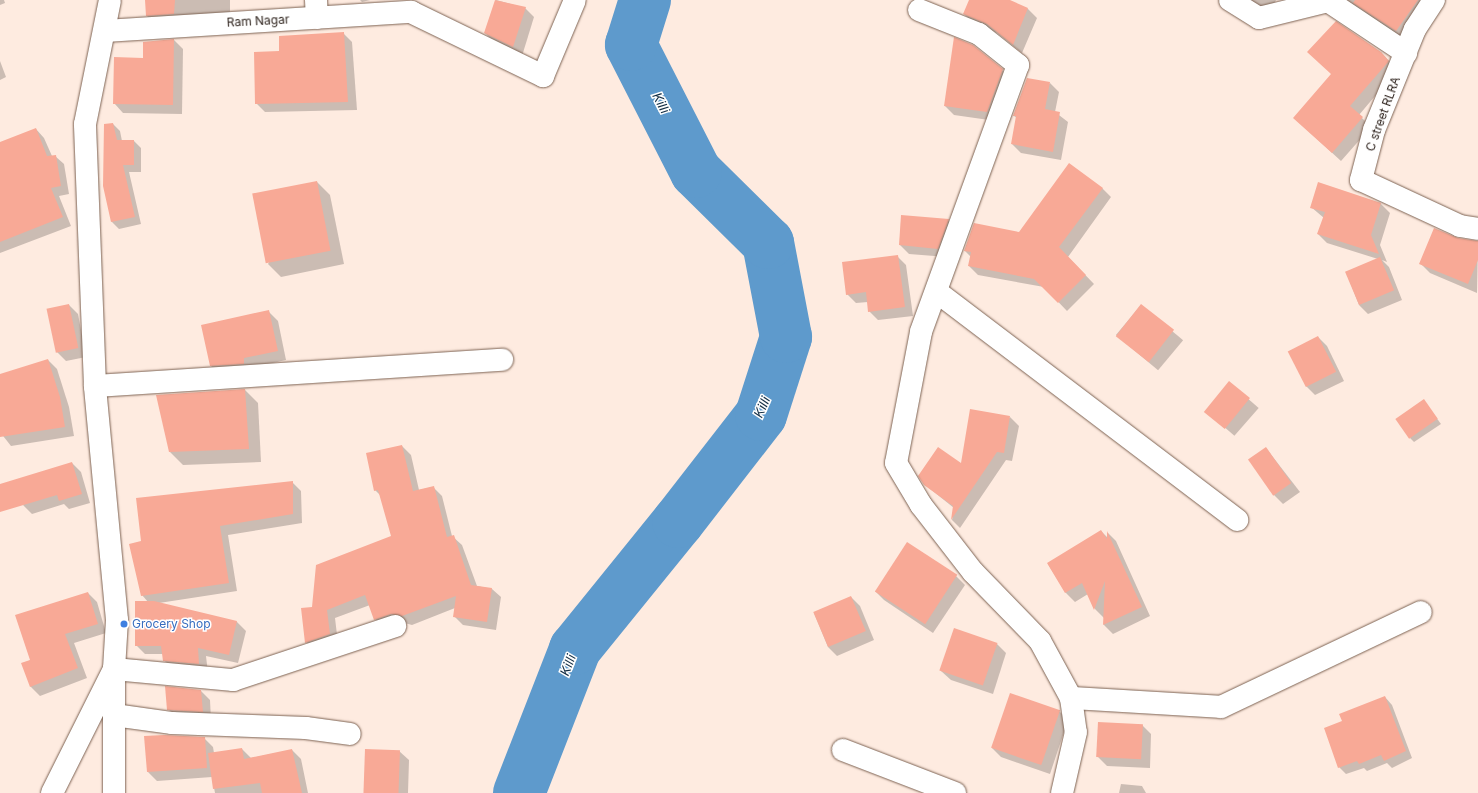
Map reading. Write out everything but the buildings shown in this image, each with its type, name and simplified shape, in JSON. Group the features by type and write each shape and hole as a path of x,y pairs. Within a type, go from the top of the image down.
{"street":[{"path":"110,0 85,124 95,386 117,620 114,669 114,793"},
{"name":"Ram Nagar","path":"105,30 316,9 411,12 543,76 575,0"},
{"path":"1230,0 1259,18 1328,1 1406,53"},
{"name":"C street RLRA","path":"1434,0 1415,29 1374,130 1361,180 1460,226 1478,229"},
{"path":"918,10 979,34 1018,65 937,292 921,332 896,463 921,506 973,572 1040,641 1071,698 1076,732 1062,793"},
{"path":"937,292 1237,520"},
{"path":"95,386 502,360"},
{"path":"1071,698 1221,708 1421,612"},
{"path":"114,669 233,680 395,626"},
{"path":"52,793 114,669"},
{"path":"114,715 172,723 306,728 350,734"},
{"path":"843,750 955,793"}],"waterway":[{"name":"Killi","path":"519,793 575,649 678,522 761,415 786,337 768,243 696,172 631,45 645,0"}],"place":[{"name":"Grocery Shop","path":"124,624"}]}
